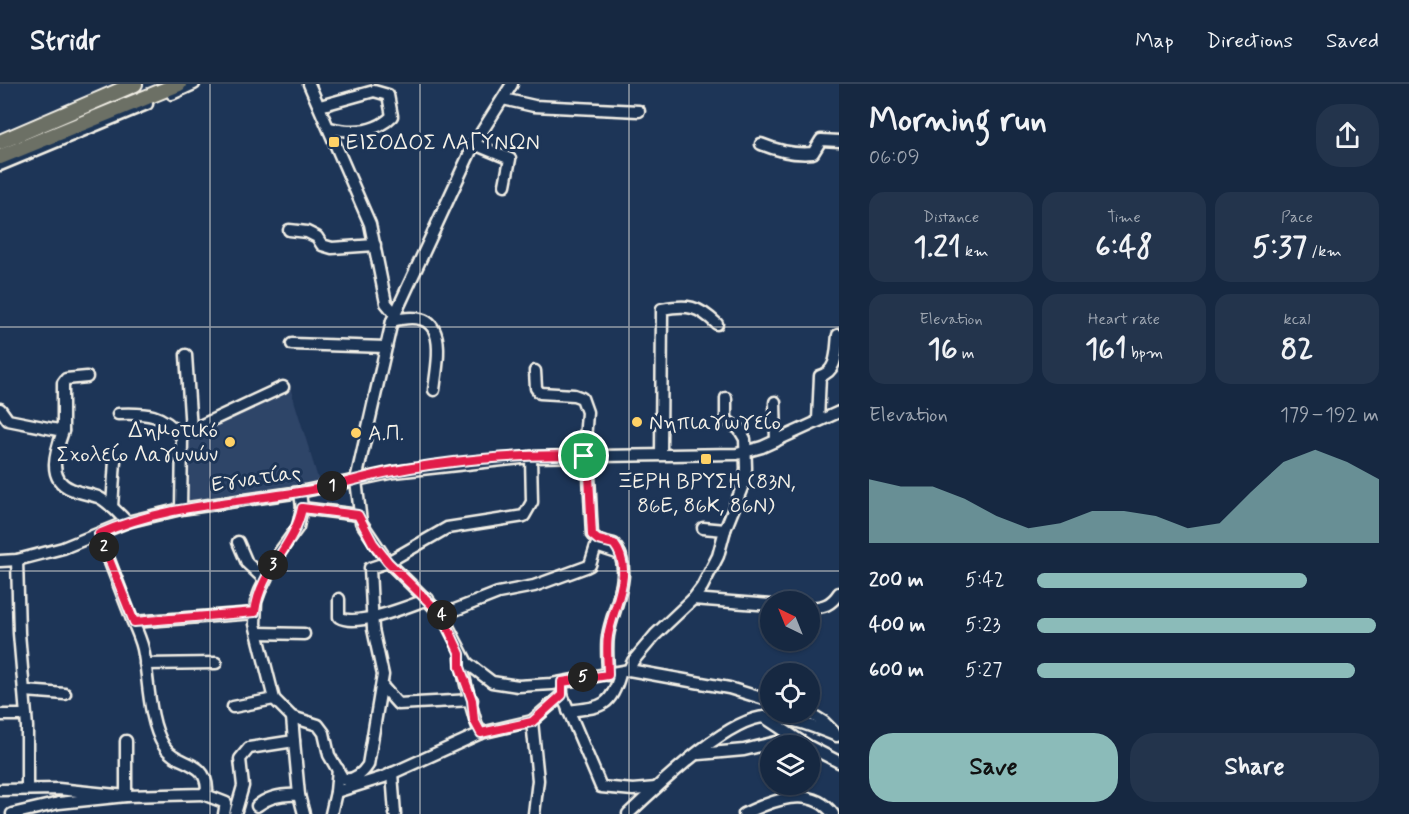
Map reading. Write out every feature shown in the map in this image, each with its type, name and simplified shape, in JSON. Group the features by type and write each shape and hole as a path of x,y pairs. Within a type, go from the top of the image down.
{"main road":[{"path":"0,142 135,84"},
{"path":"0,157 179,84"}],"street":[{"path":"0,165 194,84"},
{"path":"309,84 366,214 375,245 386,303 393,317"},
{"path":"512,84 474,144 393,317 356,480 358,515 373,543 388,562 442,615 460,654 474,671 492,682 518,686 624,672 729,688 760,697"},
{"path":"320,106 374,91 388,95 392,116 378,126 369,130 342,131 330,128"},
{"path":"503,99 534,106 639,111"},
{"path":"761,144 778,151 804,154 813,153 821,140 839,141"},
{"path":"474,144 510,159 505,185"},
{"path":"289,230 307,232 316,237 322,245 332,248 375,245"},
{"path":"661,454 662,309 689,305 706,314 717,324"},
{"path":"393,317 410,316 427,321 435,330 439,343 434,390"},
{"path":"818,420 820,376 829,374 833,368 838,335"},
{"path":"292,344 386,347"},
{"path":"181,509 186,434 186,355"},
{"path":"442,615 498,593 534,586 590,565 597,543 590,529 586,456 587,412 582,399 574,395 540,393 536,388 535,370"},
{"path":"87,377 66,379 63,383 63,431 55,463 55,474 68,489 99,498 127,522"},
{"path":"186,434 283,387"},
{"path":"568,711 600,707 608,701 624,672 655,635 693,599 713,567 724,530 745,480 745,439 739,429 726,420 726,398"},
{"path":"775,402 776,441"},
{"path":"0,409 8,420 63,431"},
{"name":"Εγνατίας","path":"0,561 17,560 63,548 127,522 181,509 300,492 403,470 531,457 744,453 839,412"},
{"path":"118,414 156,416 186,434"},
{"path":"369,782 368,765 382,686 373,617 370,568 388,562 447,528 524,516 532,502 531,457"},
{"path":"112,507 115,460"},
{"path":"300,492 302,508 298,527 279,553 265,580 255,612 274,699 292,717 318,725 324,733 329,755 343,779 348,780 363,772 368,765"},
{"path":"302,508 358,515"},
{"path":"703,528 724,530"},
{"path":"99,534 143,647 160,737 172,755 198,766 207,782 207,789 203,794"},
{"path":"238,542 247,563 265,580"},
{"path":"597,543 614,544 620,554 622,594 607,640 608,675"},
{"path":"17,560 19,633 25,691 27,784"},
{"path":"820,607 834,602 839,593"},
{"path":"339,599 337,613 343,620 373,617 428,599"},
{"path":"693,599 760,603"},
{"path":"134,622 255,612"},
{"path":"258,633 304,634"},
{"path":"460,654 460,667 472,700 474,720 481,733"},
{"path":"145,664 216,663"},
{"path":"562,682 562,695 568,711 602,787 633,790 657,788"},
{"path":"382,686 398,704 472,700"},
{"path":"25,691 65,694"},
{"path":"336,792 392,773 481,733 532,722 562,695"},
{"path":"233,707 274,699"},
{"path":"0,715 26,716"},
{"path":"292,717 299,795 304,814"},
{"path":"628,814 657,788 741,722 760,718"},
{"path":"820,720 838,736"},
{"path":"532,722 538,780 534,814"},
{"path":"772,723 789,735"},
{"path":"797,723 813,726 838,736"},
{"path":"126,741 126,796"},
{"path":"235,814 243,786 240,759 249,748 294,741"},
{"path":"699,754 744,750 760,746"},
{"path":"820,752 839,762"},
{"path":"331,814 338,768"},
{"path":"392,773 395,814"},
{"path":"0,783 27,784 41,789"},
{"path":"0,790 41,789 126,796"},
{"path":"12,814 59,803 126,796 203,794 225,809 226,796 238,798"},
{"path":"257,806 265,799 286,794 299,795"},
{"path":"744,814 774,801 792,797 818,801 833,814"}],"shaded area":[{"path":"290,387 320,485 189,505 184,438"}],"place":[{"name":"ΕΙΣΟΔΟΣ ΛΑΓΥΝΩΝ","path":"334,142"},
{"name":"Νηπιαγωγείο","path":"637,422"},
{"name":"Α.Π.","path":"356,433"},
{"name":"Δημοτικό Σχολείο Λαγυνών","path":"230,442"},
{"name":"ΞΕΡΗ ΒΡΥΣΗ (83Ν, 86Ε, 86Κ, 86Ν)","path":"706,459"}],"route":[{"path":"584,456 588,456 588,508 592,535 598,540 614,544 618,549 621,565 622,594 609,627 607,640 608,675 562,682 562,695 532,722 481,733 474,720 472,700 460,667 460,654 442,615 404,575 388,562 373,543 358,515 302,508 298,527 279,553 267,576 256,602 255,612 187,619 134,622 99,534 127,522 181,509 300,492 394,472 481,460 584,456"}]}
